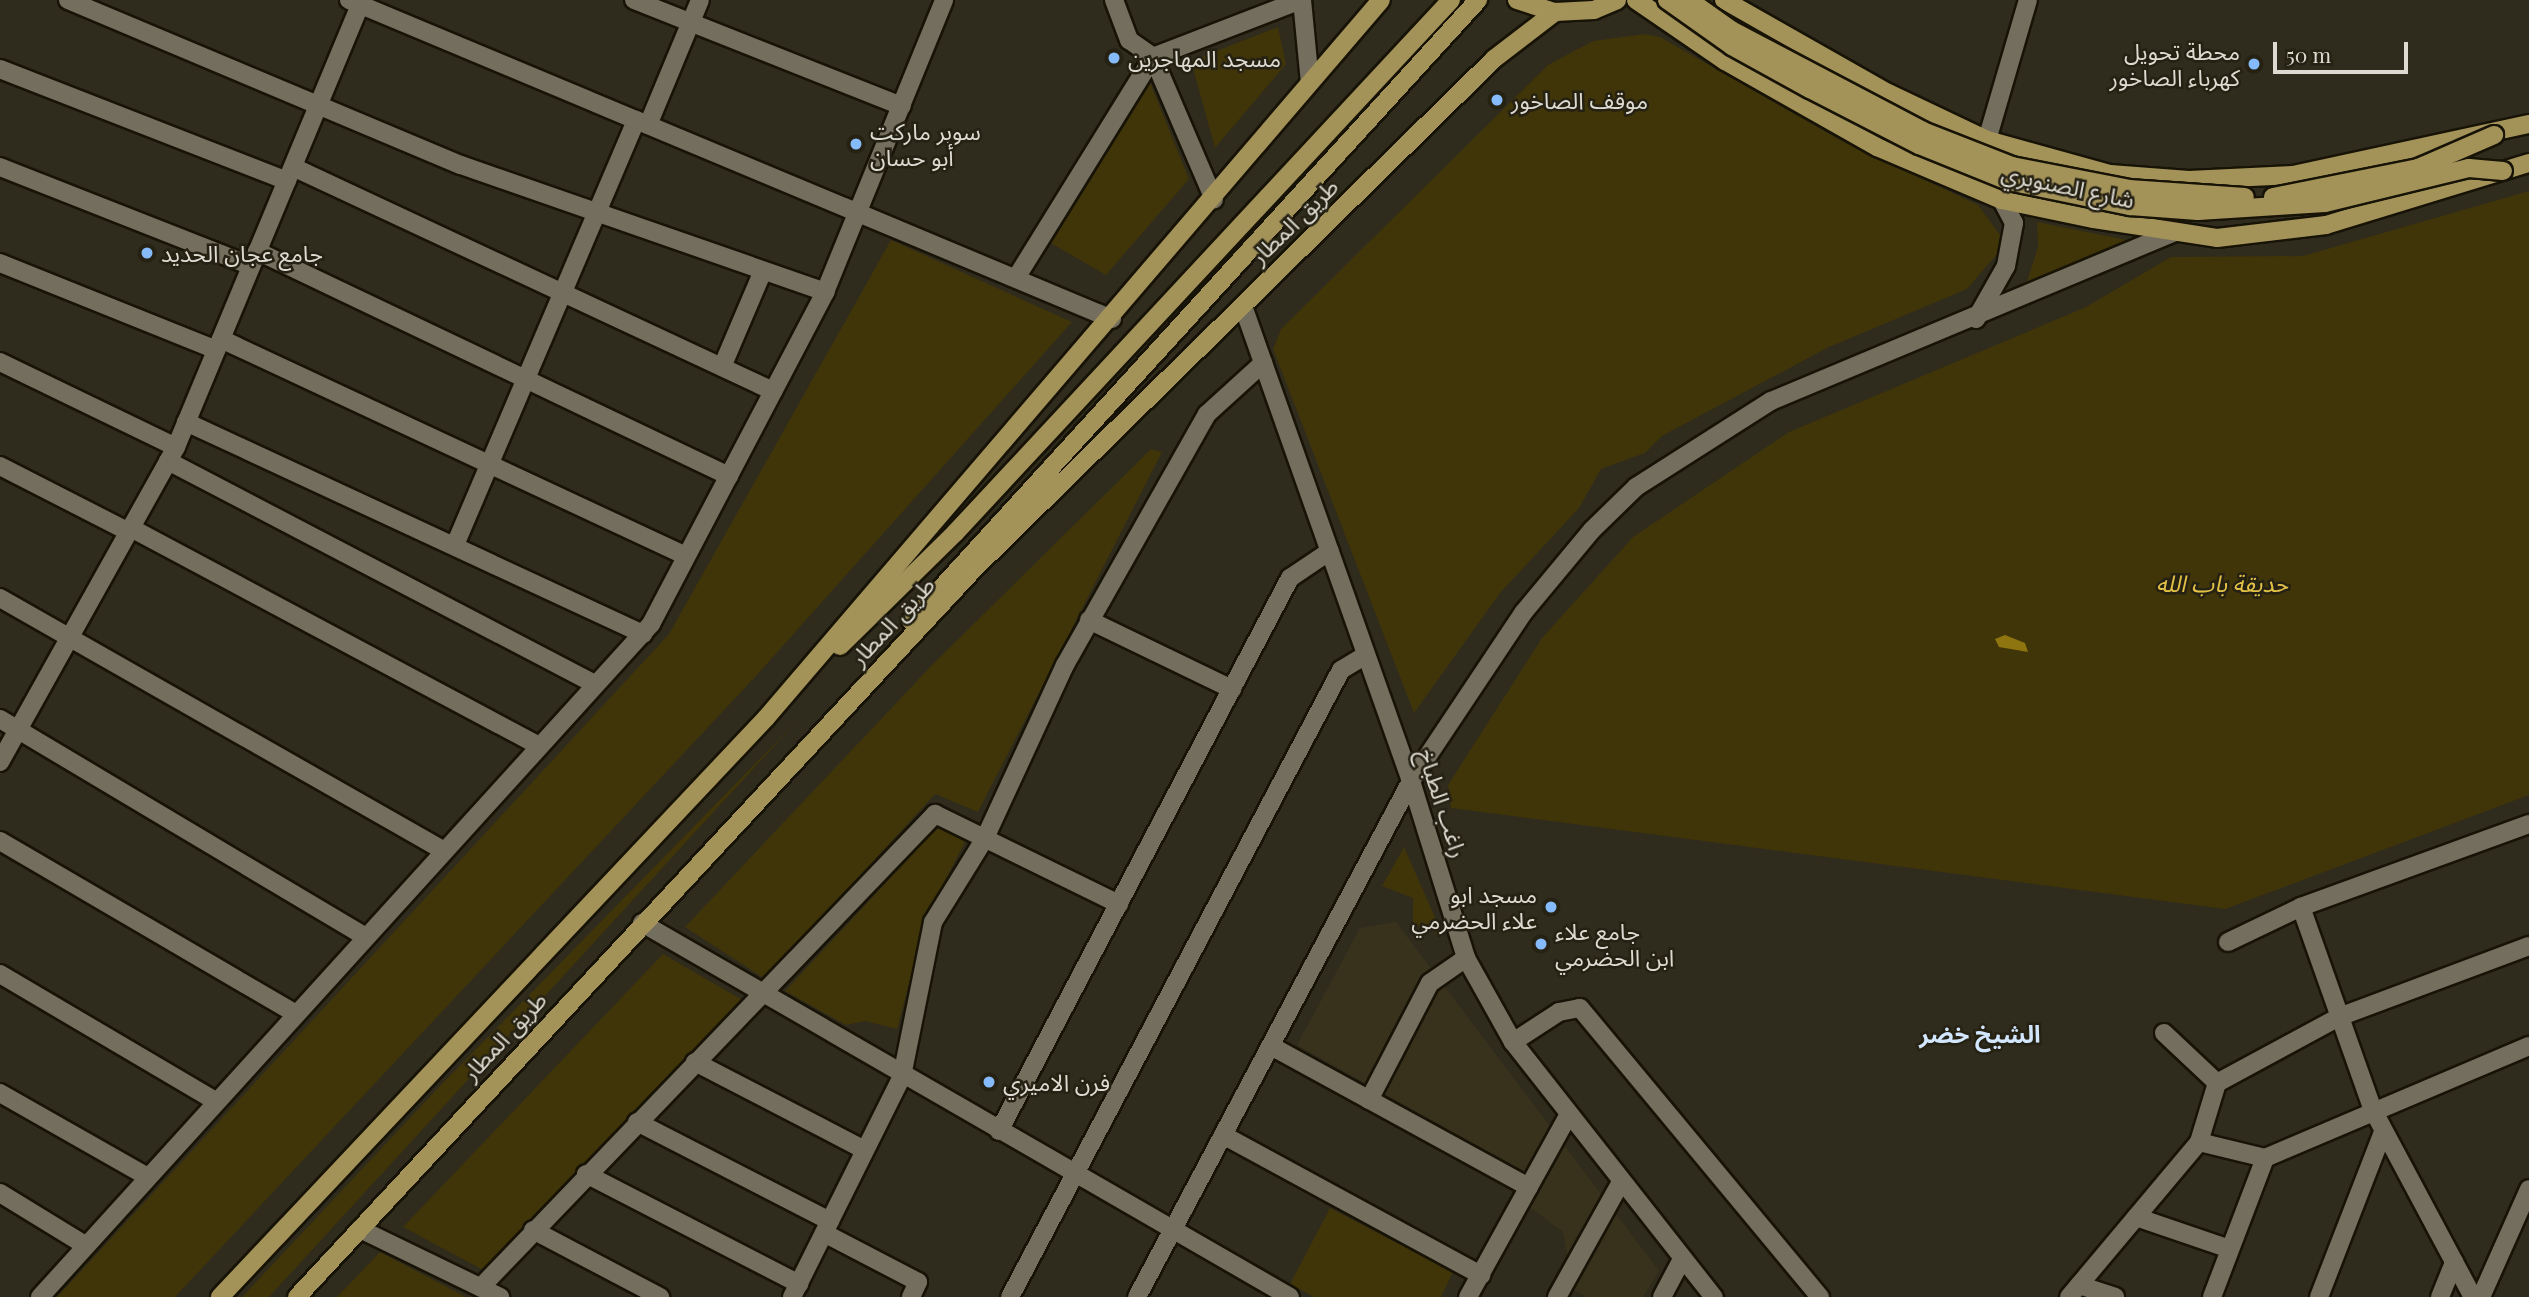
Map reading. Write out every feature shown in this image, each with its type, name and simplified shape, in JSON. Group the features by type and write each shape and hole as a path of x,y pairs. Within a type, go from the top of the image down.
{"main road":[{"name":"طريق المطار","path":"220,1297 766,718 1112,319 1381,0"},
{"path":"766,718 955,533 1451,0"},
{"path":"799,756 961,560 1478,0"},
{"path":"1517,0 1555,12 1594,9 1617,0"},
{"name":"شارع الصنوبري","path":"1636,0 1725,61 1877,147 2002,200 2175,232 2217,238 2326,225 2529,163"},
{"path":"1667,0 1732,46 1919,145 2008,181 2130,206 2198,211 2325,203 2469,168 2503,171"},
{"path":"1689,0 1731,30 1923,131 2012,166 2129,189 2273,197 2418,168 2494,135"},
{"name":"شارع الصنوبري","path":"1724,0 1987,139 2109,174 2189,180 2293,175 2494,135 2529,124"},
{"name":"طريق المطار","path":"297,1297 975,568 1494,59 1555,12"},
{"path":"1725,61 1752,17"}],"street":[{"path":"68,0 318,105 598,213 825,292"},
{"path":"634,0 902,106"},
{"path":"455,545 529,380 598,213 700,0"},
{"path":"40,1297 362,935 643,634 825,292 944,0"},
{"path":"1114,0 1129,40 1153,57 1214,199"},
{"path":"1016,278 1153,57 1301,0 1310,83"},
{"path":"1987,139 2028,0"},
{"path":"0,762 172,454 290,174 357,2 1112,319"},
{"path":"0,69 290,174 774,391"},
{"path":"0,167 254,259 529,380 729,476"},
{"path":"1976,319 2006,266 2014,223 2002,200"},
{"path":"1137,1297 1411,781 1523,613 1636,488 1771,401 1976,319 2175,232"},
{"path":"0,263 218,344 490,464 686,556"},
{"path":"722,367 763,271"},
{"name":"راغب الطباخ","path":"1243,306 1411,781 1466,958 1513,1042 1714,1297"},
{"path":"0,362 595,684"},
{"path":"586,1174 795,1291 902,1076 933,922 985,838 1089,620 1207,414 1263,363"},
{"path":"186,422 643,634"},
{"path":"0,466 130,530 538,745"},
{"path":"999,1131 1290,578 1330,551"},
{"path":"0,598 441,849"},
{"path":"1089,620 1232,689"},
{"path":"1010,1297 1341,670 1366,655"},
{"path":"0,719 362,935"},
{"path":"481,1287 586,1174 935,814 1119,904"},
{"path":"2228,942 2301,907 2529,824"},
{"path":"0,841 294,1013"},
{"path":"2301,907 2373,1110 2473,1297"},
{"path":"642,923 760,995 1290,1297"},
{"path":"2074,1291 2199,1142 2217,1083 2339,1017 2529,946"},
{"path":"1369,1100 1430,983 1466,958"},
{"path":"0,974 216,1101"},
{"path":"1513,1042 1559,1012 1580,1008 1820,1297"},
{"path":"2164,1033 2217,1083"},
{"path":"1271,1046 1529,1187"},
{"path":"2199,1142 2265,1158 2529,1046"},
{"path":"695,1062 865,1150"},
{"path":"0,1093 148,1177"},
{"path":"1468,1297 1569,1114"},
{"path":"636,1122 827,1227 918,1282 911,1297"},
{"path":"2319,1297 2383,1132"},
{"path":"1223,1135 1481,1275"},
{"path":"2212,1297 2265,1158"},
{"path":"1557,1297 1621,1182"},
{"path":"2481,1297 2529,1189"},
{"path":"1,1195 85,1245"},
{"path":"2136,1217 2230,1249"},
{"path":"360,1229 500,1297"},
{"path":"533,1230 660,1297"},
{"path":"1661,1297 1682,1259"},
{"path":"2440,1297 2454,1262"},
{"path":"2074,1291 2115,1297"}],"shaded area":[{"path":"2005,635 2025,643 2028,652 1999,647 1995,639"},
{"path":"1396,922 1659,1271 1643,1297 1586,1297 1574,1290 1563,1232 1527,1205 1540,1181 1297,1045 1360,928"}],"green space":[{"path":"1278,27 1286,64 1215,148 1191,61"},
{"path":"1645,34 1660,37 1842,141 1978,205 2000,235 1997,254 1967,289 1827,348 1662,436 1645,453 1601,469 1579,508 1500,593 1414,713 1273,349 1281,329 1548,65 1593,41"},
{"path":"1149,80 1189,179 1106,275 1049,242"},
{"name":"حديقة باب الله","path":"2529,191 2529,795 2225,909 1451,808 1448,785 1542,638 1633,537 1789,432 2086,307 2171,257 2303,256"},
{"path":"2037,222 2132,241 2025,288 2038,247"},
{"path":"891,240 1072,322 756,676 175,1297 57,1297 669,634"},
{"path":"1151,449 1162,452 978,812 935,794 765,979 685,927 932,665"},
{"path":"797,721 269,1297 242,1297 436,1090"},
{"path":"938,827 966,840 927,915 897,1029 865,1021 846,1025 785,991"},
{"path":"1404,847 1442,933 1438,936 1427,924 1413,927 1413,898 1382,886"},
{"path":"663,954 746,1002 483,1270 403,1227"},
{"path":"1330,1208 1453,1272 1441,1297 1314,1297 1290,1284"},
{"path":"380,1252 466,1297 337,1297"}],"place":[{"name":"مسجد المهاجرين","path":"1114,58"},
{"name":"محطة تحويل كهرباء الصاخور","path":"2254,64"},
{"name":"موقف الصاخور","path":"1497,100"},
{"name":"سوبر ماركت أبو حسان","path":"856,144"},
{"name":"جامع عجان الحديد","path":"147,253"},
{"name":"مسجد ابو علاء الحضرمي","path":"1551,907"},
{"name":"جامع علاء ابن الحضرمي","path":"1541,944"},
{"name":"فرن الاميري","path":"989,1082"}],"district":[{"name":"الشيخ خضر","path":"1980,1034"}]}
